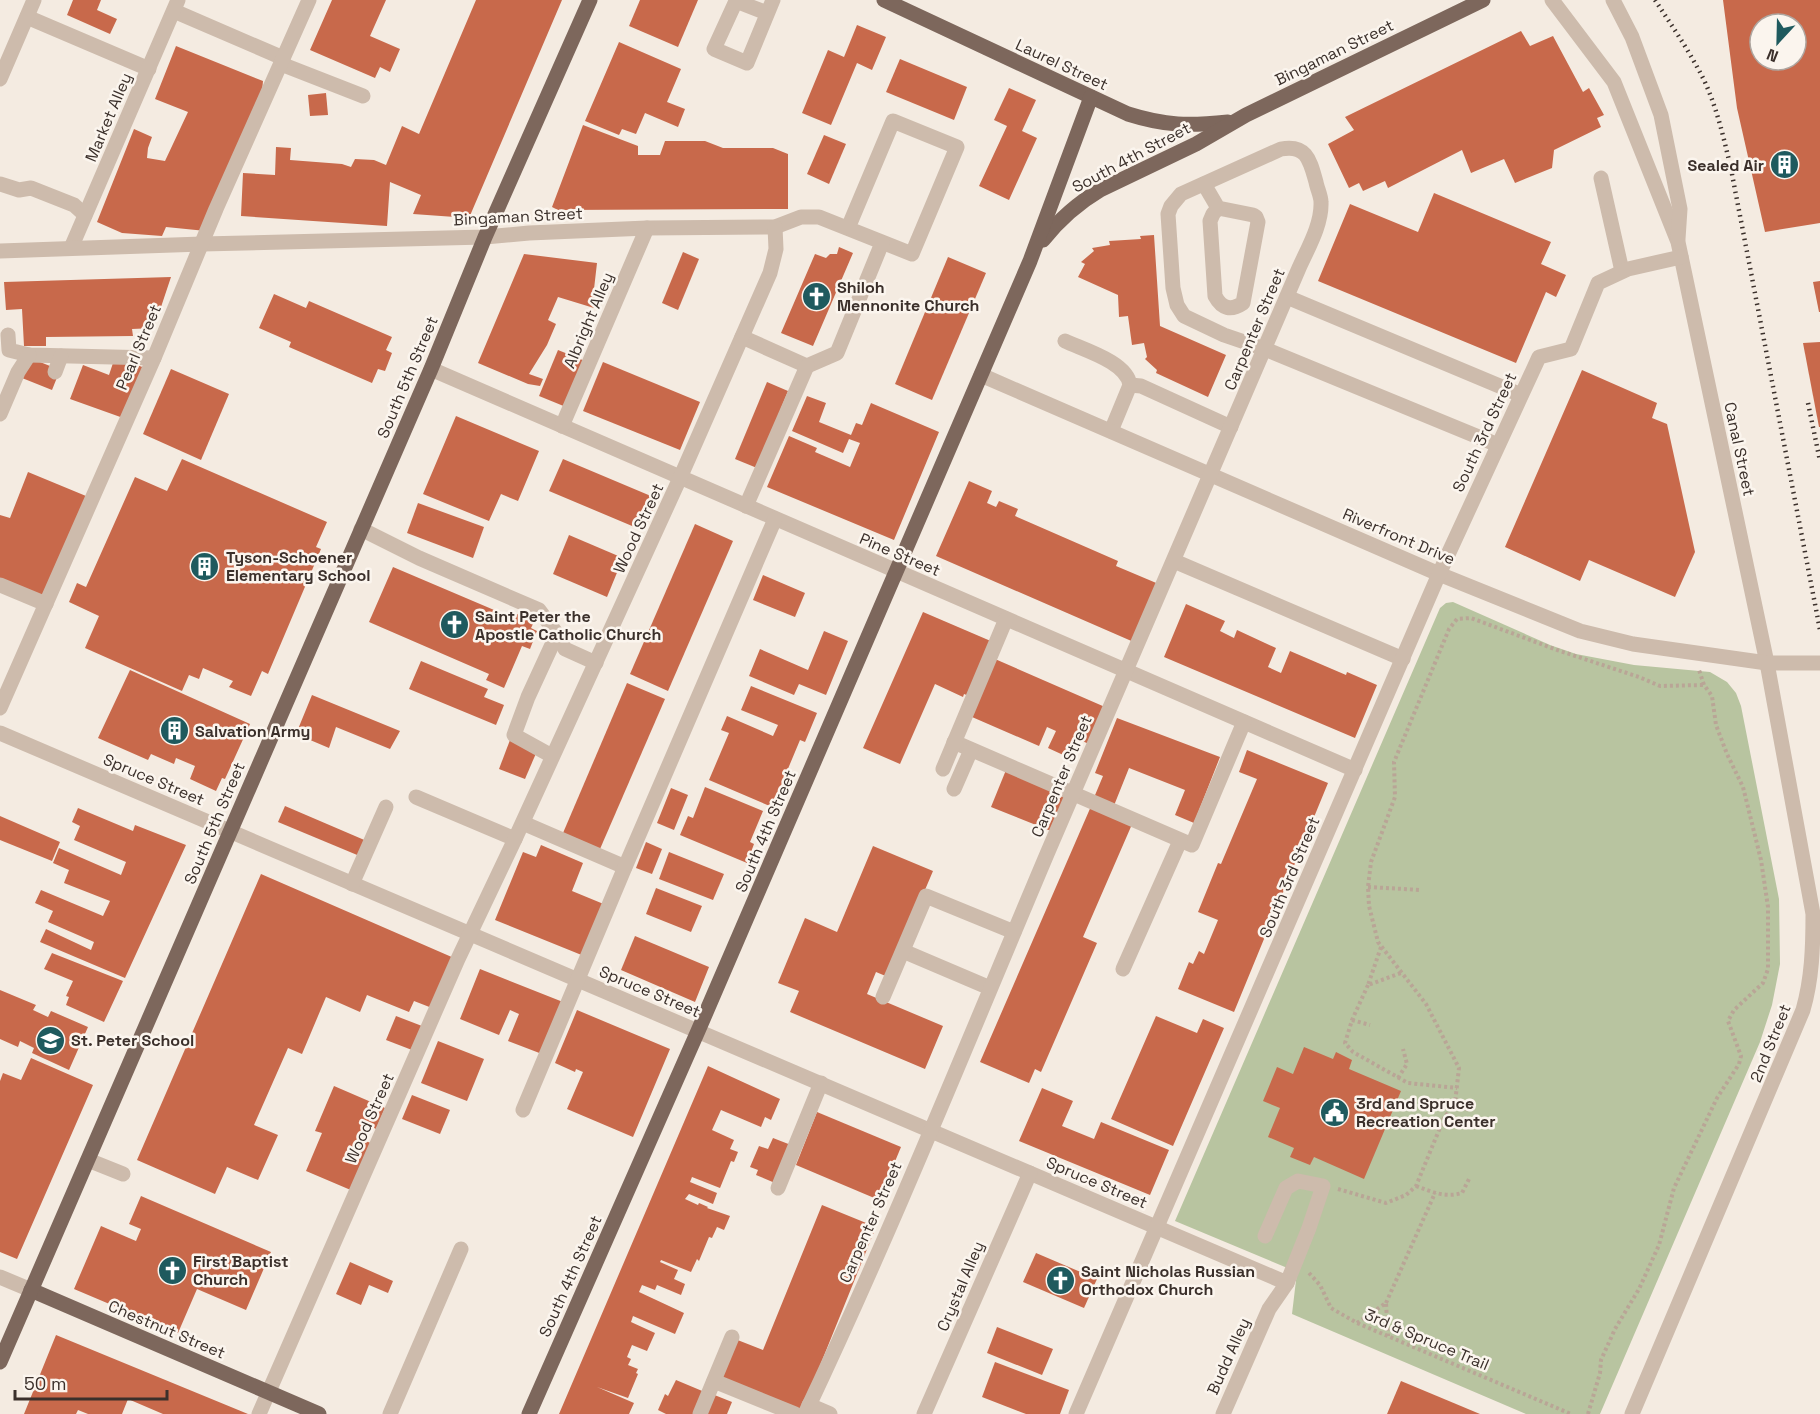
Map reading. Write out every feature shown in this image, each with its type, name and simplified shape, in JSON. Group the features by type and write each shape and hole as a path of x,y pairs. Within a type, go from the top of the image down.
{"main road":[{"name":"South 5th Street","path":"0,1362 431,369 485,237 590,0"},
{"name":"Laurel Street","path":"884,0 1128,114 1168,125 1194,125 1240,118"},
{"name":"Bingaman Street","path":"1240,118 1483,0"},
{"name":"South 4th Street","path":"529,1414 698,1031 1030,261 1091,98"},
{"name":"South 4th Street","path":"1030,261 1053,228 1085,199 1117,181 1196,144 1240,118"},
{"name":"Chestnut Street","path":"32,1290 319,1414"}],"street":[{"path":"0,79 34,0"},
{"name":"Pearl Street","path":"0,708 308,0"},
{"name":"Canal Street","path":"1552,0 1614,82 1679,250 1767,663"},
{"name":"Canal Street","path":"1613,0 1632,37 1661,115 1680,209 1679,250"},
{"path":"176,6 282,61 363,96"},
{"name":"Market Alley","path":"71,248 176,6"},
{"path":"27,17 149,69"},
{"name":"Bingaman Street","path":"0,251 485,237 646,228 775,227 801,217 819,217 912,254 957,147 893,121 848,228"},
{"name":"Carpenter Street","path":"807,1410 930,1130 1317,227 1321,202 1310,161 1300,150 1290,147 1281,149 1204,184"},
{"path":"1601,178 1622,271 1679,250"},
{"path":"0,184 19,190 31,188 74,205 85,216"},
{"path":"1218,208 1212,214 1210,221 1215,296 1220,304 1227,308 1236,308 1243,303 1258,222 1253,215 1218,208 1204,184 1181,194 1171,206 1168,214 1173,288 1177,305 1184,316 1224,335 1265,349 1498,445"},
{"name":"Wood Street","path":"259,1414 470,934 523,823 742,338 770,273 776,249 775,227"},
{"name":"Albright Alley","path":"562,426 646,228"},
{"path":"746,506 807,366 837,353 882,243"},
{"name":"South 3rd Street","path":"1076,1414 1439,574 1539,357 1571,349 1598,283 1622,271"},
{"path":"1287,297 1521,395"},
{"path":"1224,335 1227,308"},
{"path":"8,335 9,350 29,355 154,357"},
{"path":"742,338 807,366"},
{"path":"1065,341 1116,364 1130,379 1130,385 1111,431"},
{"path":"0,414 18,372 29,355"},
{"path":"55,372 61,356"},
{"name":"Pine Street","path":"431,369 1355,770"},
{"name":"Riverfront Drive","path":"981,375 1439,574 1581,632 1607,639 1767,663 1820,663"},
{"path":"1130,385 1141,386 1231,427"},
{"path":"523,1110 775,519"},
{"path":"362,529 419,558 539,610 565,649 596,663"},
{"path":"1174,561 1402,659"},
{"path":"0,585 46,604"},
{"path":"943,769 1006,619"},
{"path":"552,756 514,735 528,697 557,634"},
{"name":"2nd Street","path":"1632,1414 1798,1026 1809,990 1813,914 1767,663"},
{"path":"954,742 1192,846 1244,722"},
{"name":"Spruce Street","path":"0,733 1287,1283"},
{"path":"954,789 972,750"},
{"path":"416,797 515,839"},
{"path":"352,884 386,807"},
{"path":"523,823 625,867"},
{"path":"1123,969 1180,841"},
{"path":"883,997 926,896 1014,932"},
{"path":"903,951 990,988"},
{"path":"778,1188 820,1083"},
{"path":"88,1160 123,1174"},
{"name":"Crystal Alley","path":"924,1414 1030,1173"},
{"path":"1265,1236 1286,1188 1298,1181 1323,1186"},
{"name":"Budd Alley","path":"1222,1414 1269,1308 1287,1283 1323,1186"},
{"path":"390,1414 461,1249"},
{"name":"Chestnut Street","path":"0,1277 32,1290"},
{"path":"700,1414 732,1337"},
{"path":"714,1381 795,1414"},
{"path":"807,1410 830,1414"}],"path":[{"path":"1323,1186 1354,1192 1386,1203 1406,1195 1416,1186 1444,1118 1455,1103 1459,1068 1437,1021 1378,942 1369,906 1368,887 1371,862 1395,797 1394,762 1449,629 1457,619 1471,618 1660,686 1704,685"},
{"path":"1588,1414 1600,1373 1601,1360 1615,1329 1640,1289 1659,1245 1674,1188 1717,1098 1739,1064 1740,1056 1728,1021 1734,1010 1763,983 1768,969 1768,907 1761,860 1743,787 1716,725 1712,696 1704,685 1694,652"},
{"path":"1368,887 1421,890"},
{"path":"1381,946 1345,1043 1353,1052 1408,1083 1457,1088"},
{"path":"1368,985 1401,973"},
{"path":"1352,1020 1370,1025"},
{"path":"1398,1078 1407,1064 1403,1049"},
{"path":"1455,1103 1469,1110"},
{"path":"1416,1186 1450,1196 1462,1193 1469,1179"},
{"path":"1388,1336 1386,1303 1435,1193"},
{"name":"3rd & Spruce Trail","path":"1297,1259 1320,1285 1330,1308 1357,1323 1571,1414"},
{"path":"1357,1323 1386,1303"}],"green space":[{"path":"1453,602 1550,645 1576,654 1634,665 1710,672 1727,682 1736,693 1741,706 1779,899 1780,964 1772,1005 1760,1042 1600,1414 1526,1414 1292,1314 1297,1272 1175,1221 1440,608 1446,603"}],"building":[{"path":"73,0 101,0 97,10 117,19 110,34 67,15"},
{"path":"332,0 386,0 370,36 400,49 390,72 380,67 375,78 310,50"},
{"path":"476,0 562,0 469,218 413,214 421,195 390,182 387,226 241,216 243,173 275,175 276,147 291,148 290,160 342,164 351,167 355,159 374,160 386,165 402,126 419,134"},
{"path":"640,0 698,0 678,47 629,26"},
{"name":"Sealed Air","path":"1723,0 1820,0 1820,223 1765,232 1737,108"},
{"path":"857,25 886,37 872,70 857,63 831,125 802,113 828,50 844,57"},
{"path":"1521,31 1530,46 1553,36 1583,92 1589,88 1604,115 1597,118 1601,127 1554,150 1552,168 1515,183 1504,159 1471,173 1462,150 1388,188 1385,181 1363,191 1359,183 1349,188 1328,144 1354,130 1345,117"},
{"path":"619,42 681,69 667,102 685,109 678,127 645,113 636,134 622,129 619,135 585,121"},
{"path":"176,46 263,81 262,92 206,231 166,227 162,236 122,233 97,222 134,129 152,137 147,158 165,161 188,112 155,99"},
{"path":"900,59 967,87 954,120 886,92"},
{"path":"1009,88 1036,100 1022,131 1037,138 1009,200 979,186 1007,126 994,120"},
{"path":"326,93 328,115 310,116 308,95"},
{"path":"583,125 638,146 638,155 660,155 665,141 705,141 723,148 773,148 788,154 788,209 558,210 552,207"},
{"path":"824,135 846,144 829,184 807,174"},
{"path":"1434,193 1551,242 1541,264 1566,275 1556,297 1546,292 1516,363 1318,281 1350,204 1418,232"},
{"path":"1154,235 1160,326 1226,355 1208,397 1156,373 1157,370 1145,359 1147,357 1144,343 1132,345 1128,316 1119,317 1118,295 1078,277 1085,264 1081,262 1094,251 1092,248 1110,245 1109,241 1141,239 1140,236"},
{"name":"Shiloh Mennonite Church","path":"839,247 853,253 813,346 781,333 815,254 826,258 830,254 837,254"},
{"path":"683,252 699,259 678,310 662,303"},
{"path":"524,254 597,263 594,289 601,291 594,308 558,297 548,320 556,324 547,345 529,374 543,379 540,386 528,384 478,363"},
{"path":"948,257 986,273 932,400 895,384"},
{"path":"171,277 154,328 132,329 133,336 46,337 46,346 24,346 22,309 6,310 4,282"},
{"path":"1820,281 1820,312 1819,312 1813,282"},
{"path":"274,294 306,308 309,301 392,337 386,350 392,353 385,371 378,369 372,383 289,347 291,342 259,328"},
{"path":"1820,342 1820,427 1819,427 1803,343"},
{"path":"558,350 585,361 566,407 539,396"},
{"path":"20,354 60,370 52,390 12,374"},
{"path":"115,357 145,368 126,419 70,399 83,365 109,375"},
{"path":"603,362 700,402 680,450 583,411"},
{"path":"171,369 229,394 201,460 143,434"},
{"path":"1582,370 1657,403 1652,418 1667,424 1695,552 1675,597 1589,560 1580,581 1505,547"},
{"path":"767,382 788,391 757,468 735,459"},
{"path":"807,396 826,403 819,422 851,435 856,423 862,425 871,403 939,432 894,540 767,487 789,436 817,448 815,452 850,467 860,443 849,439 843,453 792,431"},
{"path":"456,416 539,451 518,501 501,494 489,521 423,494"},
{"name":"Tyson-Schoener Elementary School","path":"182,459 327,522 316,547 321,549 268,674 262,671 251,696 229,687 233,681 203,668 199,679 189,675 182,691 85,648 99,616 69,602 77,583 86,587 135,477 167,491"},
{"path":"563,459 658,499 644,531 549,491"},
{"path":"28,472 86,496 45,599 0,581 0,515 10,518"},
{"path":"969,481 992,491 987,503 996,507 999,501 1018,509 1015,516 1118,561 1116,566 1161,585 1136,643 936,556"},
{"path":"418,503 484,527 473,558 407,533"},
{"path":"695,524 733,541 668,691 630,674"},
{"path":"569,535 623,558 607,597 553,574"},
{"name":"Saint Peter the Apostle Catholic Church","path":"393,567 515,619 517,614 534,622 531,628 537,631 530,649 522,646 504,688 486,680 489,674 369,622"},
{"path":"763,575 805,593 795,617 753,600"},
{"path":"1186,604 1225,621 1220,631 1234,638 1237,630 1276,648 1268,667 1281,673 1290,651 1346,675 1347,672 1377,685 1355,738 1164,657"},
{"path":"923,612 1000,645 995,659 1105,707 1089,744 1080,740 1072,759 1048,748 1056,731 1047,727 1039,746 972,717 979,700 964,694 963,697 935,684 900,764 863,748"},
{"path":"824,631 848,641 826,695 799,684 794,695 749,676 760,649 808,670"},
{"path":"421,661 488,689 484,697 504,705 496,725 409,689"},
{"name":"Salvation Army","path":"130,670 250,724 225,779 222,778 216,791 190,779 195,766 176,758 174,764 151,754 148,760 98,738"},
{"path":"627,683 665,699 600,849 563,833"},
{"path":"751,686 817,713 805,742 800,740 772,807 709,780 729,733 721,730 727,716 773,736 778,725 741,710"},
{"path":"312,695 400,731 390,749 336,727 329,748 296,734"},
{"path":"1117,718 1220,757 1194,823 1175,815 1185,790 1129,768 1113,808 1093,800 1103,776 1095,773"},
{"path":"510,740 537,751 525,779 499,769"},
{"path":"1247,750 1328,783 1234,1012 1178,989 1189,962 1193,964 1199,951 1204,954 1218,920 1198,912 1257,779 1239,772"},
{"path":"1006,770 1066,794 1051,831 991,807"},
{"path":"705,787 763,811 750,842 754,844 747,863 680,835 688,816 693,818"},
{"path":"671,788 688,795 674,830 657,823"},
{"path":"1092,804 1133,822 1083,937 1097,943 1041,1072 1035,1069 1029,1083 980,1062"},
{"path":"285,806 369,842 362,857 278,822"},
{"path":"78,808 133,831 135,825 186,845 125,978 40,942 46,929 91,950 94,942 48,922 53,911 35,903 41,890 103,916 110,901 64,883 69,870 53,863 59,848 121,875 126,862 74,840 80,826 72,822"},
{"path":"0,816 60,842 52,861 0,840"},
{"path":"646,842 662,849 652,874 636,868"},
{"path":"541,845 583,863 572,891 606,905 584,956 495,920 523,852 536,857"},
{"path":"873,846 933,871 888,977 876,972 867,994 943,1026 925,1069 790,1012 799,991 778,983 805,918 837,932"},
{"path":"669,852 724,874 713,900 659,879"},
{"path":"261,874 454,958 432,1008 414,1001 409,1012 367,995 360,1012 326,997 302,1054 288,1048 254,1125 278,1135 258,1180 227,1167 215,1194 137,1160"},
{"path":"656,888 702,906 691,932 646,914"},
{"path":"635,936 709,967 695,1002 621,970"},
{"path":"52,953 123,981 104,1022 66,1005 69,997 66,996 73,981 44,969"},
{"path":"480,969 563,1002 542,1054 508,1041 519,1014 510,1010 499,1035 460,1019"},
{"path":"0,990 36,1005 33,1010 48,1017 51,1011 88,1027 69,1070 32,1053 34,1048 20,1041 18,1047 0,1039"},
{"path":"577,1010 670,1049 633,1137 567,1109 583,1072 576,1069 575,1072 555,1063"},
{"path":"396,1016 422,1026 412,1050 386,1040"},
{"path":"1156,1016 1197,1033 1203,1019 1224,1028 1173,1146 1111,1119"},
{"path":"438,1041 484,1059 467,1101 421,1083"},
{"name":"3rd and Spruce Recreation Center","path":"1304,1047 1333,1059 1336,1052 1352,1060 1349,1069 1401,1091 1364,1179 1314,1157 1310,1165 1290,1157 1294,1148 1268,1137 1280,1108 1263,1101 1277,1067 1293,1074"},
{"path":"31,1058 93,1085 17,1259 0,1252 0,1081 3,1073 21,1080"},
{"path":"708,1066 780,1099 771,1120 765,1117 761,1127 721,1110 712,1130 734,1140 730,1149 738,1152 734,1162 731,1161 720,1188 692,1177 690,1182 717,1193 713,1204 689,1194 685,1199 730,1216 724,1230 717,1227 712,1238 709,1237 699,1261 697,1259 691,1272 661,1260 660,1262 678,1270 674,1279 685,1284 681,1295 657,1285 655,1290 642,1285 639,1292 684,1313 675,1334 633,1316 631,1322 655,1333 647,1351 632,1345 627,1357 631,1359 628,1365 638,1369 628,1398 597,1387 634,1403 629,1414 559,1414"},
{"path":"334,1086 385,1108 376,1129 367,1124 361,1139 373,1144 353,1191 306,1171 322,1133 315,1131"},
{"path":"1042,1088 1073,1101 1062,1126 1094,1139 1101,1122 1169,1150 1150,1195 1019,1141"},
{"path":"412,1095 450,1110 440,1134 402,1119"},
{"path":"817,1112 901,1147 879,1200 796,1165"},
{"path":"773,1138 791,1145 775,1183 756,1175 758,1170 750,1167 759,1146 768,1149"},
{"name":"First Baptist Church","path":"141,1196 271,1252 246,1310 197,1289 178,1333 74,1289 101,1226 136,1241 141,1229 129,1224"},
{"path":"822,1205 876,1227 802,1410 720,1377 735,1339 763,1350"},
{"name":"Saint Nicholas Russian Orthodox Church","path":"1036,1253 1097,1279 1084,1308 1023,1282"},
{"path":"350,1262 393,1281 388,1293 369,1285 361,1305 336,1294"},
{"path":"997,1327 1053,1349 1042,1375 987,1353"},
{"path":"56,1335 248,1414 163,1414 128,1399 122,1414 88,1414 78,1410 76,1414 24,1414"},
{"path":"995,1362 1069,1390 1060,1414 1026,1414 982,1397"},
{"path":"676,1380 707,1393 698,1414 666,1414 658,1410 665,1394 668,1396"},
{"path":"1401,1381 1480,1414 1387,1414"},
{"path":"712,1394 732,1402 727,1414 704,1414"}],"railway":[{"path":"1655,0 1704,80 1723,135 1820,630"},
{"path":"1808,403 1820,461"}],"place":[{"name":"Sealed Air","path":"1785,165"},
{"name":"Shiloh Mennonite Church","path":"816,296"},
{"name":"Tyson-Schoener Elementary School","path":"205,566"},
{"name":"Saint Peter the Apostle Catholic Church","path":"454,625"},
{"name":"Salvation Army","path":"174,731"},
{"name":"St. Peter School","path":"50,1040"},
{"name":"3rd and Spruce Recreation Center","path":"1335,1112"},
{"name":"First Baptist Church","path":"172,1270"},
{"name":"Saint Nicholas Russian Orthodox Church","path":"1060,1280"}]}
